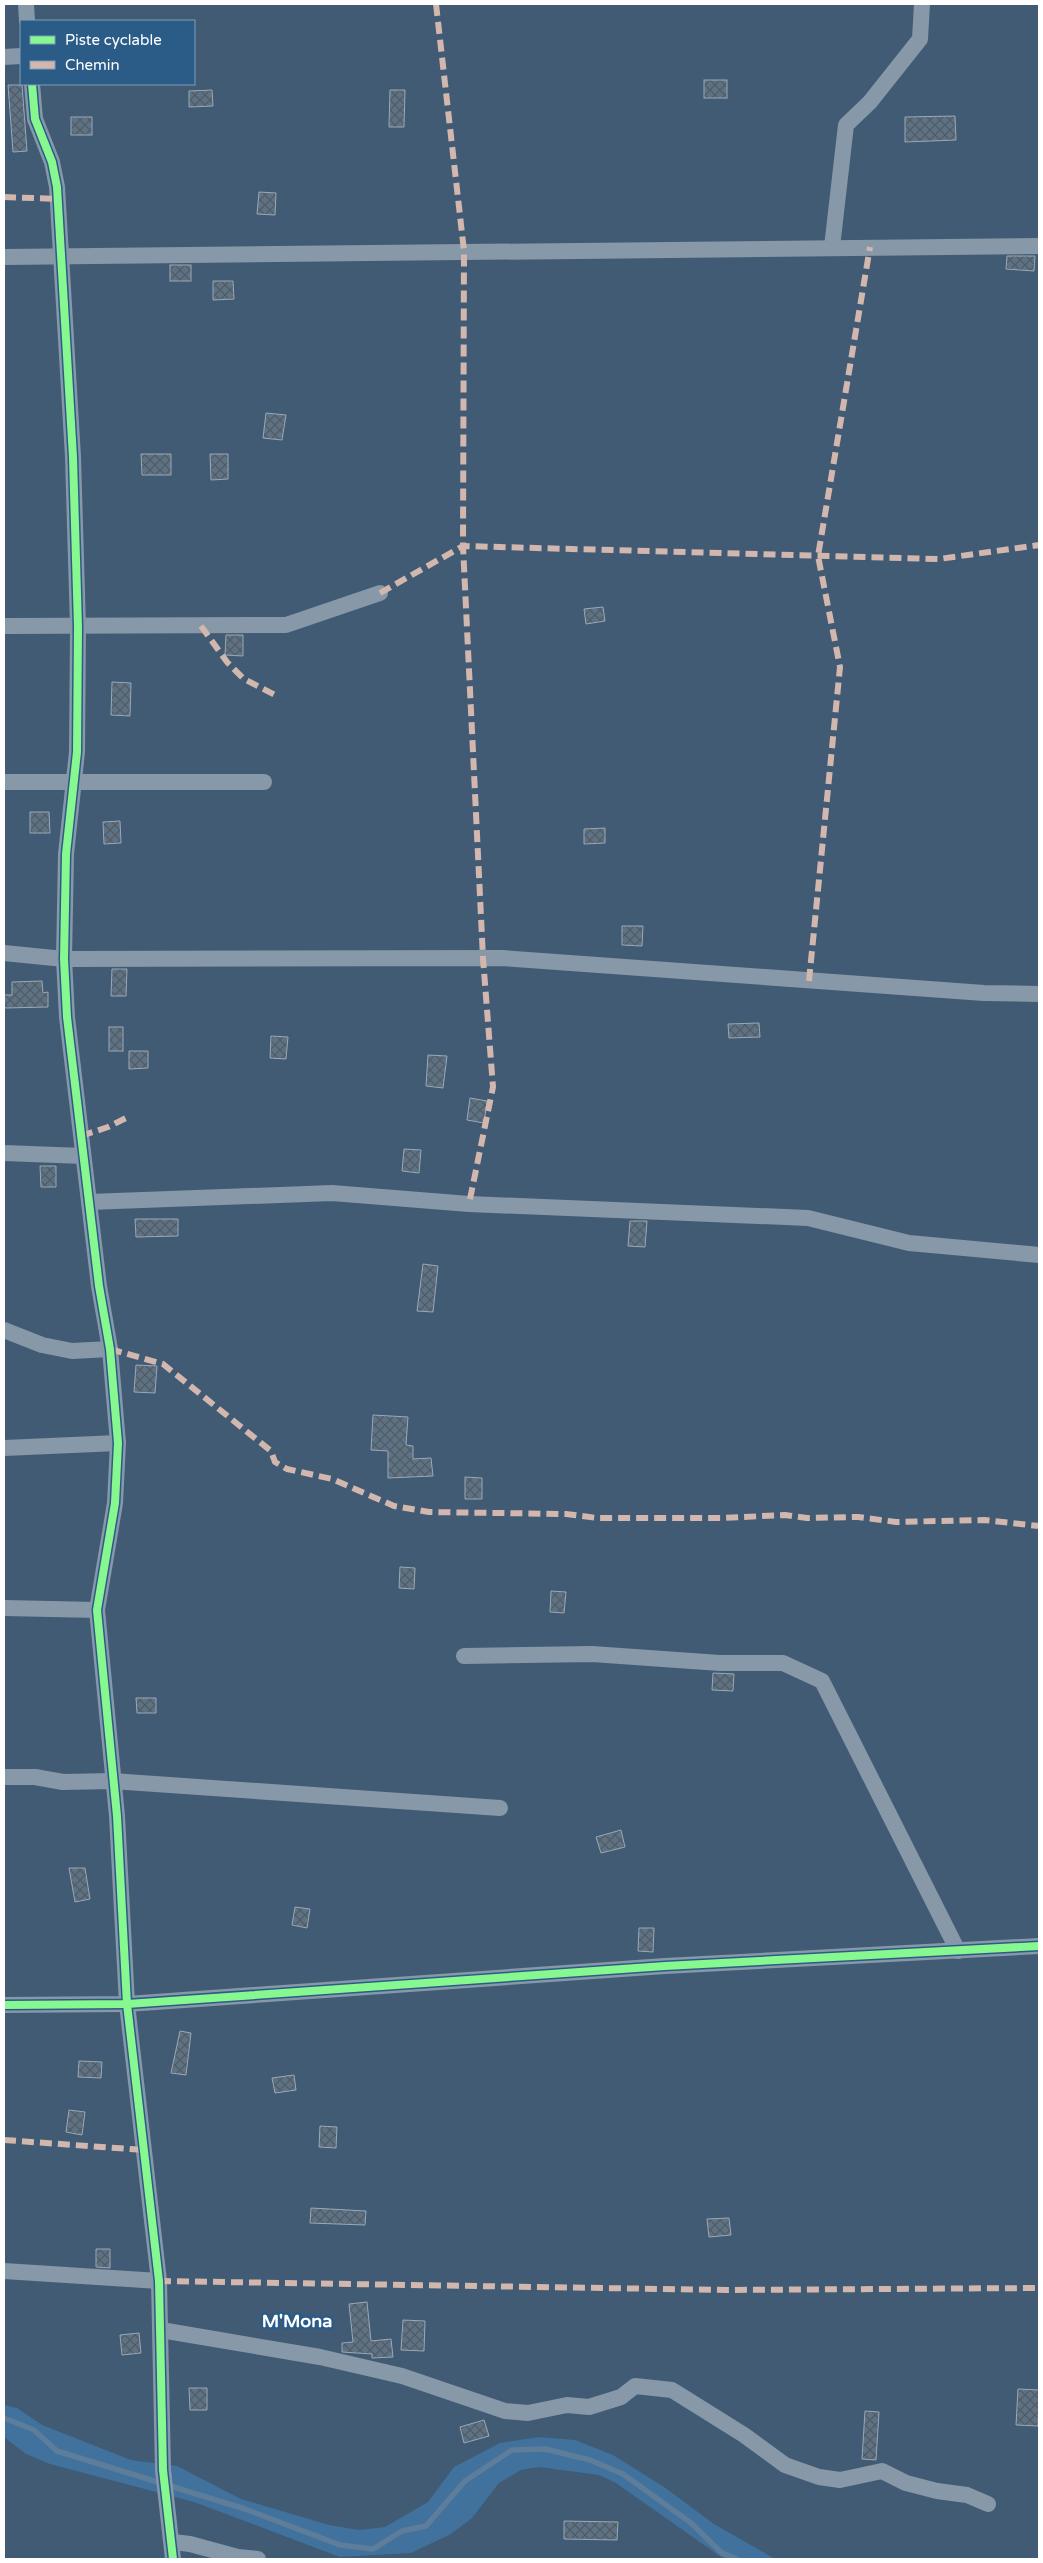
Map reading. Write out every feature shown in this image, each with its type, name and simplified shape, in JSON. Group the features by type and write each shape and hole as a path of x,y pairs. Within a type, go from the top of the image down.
{"street":[{"path":"26,4 27,20"},
{"path":"832,247 846,125 870,102 920,39 922,4"},
{"path":"4,57 20,56"},
{"path":"32,85 35,119 52,162 57,187 73,457 78,626 77,752 66,854 64,959 67,1017 89,1202 110,1349 118,1443 115,1503 97,1610 117,1816 127,2004 158,2281 161,2330 164,2484 173,2559"},
{"path":"4,257 1039,246"},
{"path":"4,626 286,625 380,593"},
{"path":"4,782 264,782"},
{"path":"4,953 64,959 502,958 975,992 1039,994"},
{"path":"4,1153 84,1156"},
{"path":"89,1202 332,1193 469,1204 808,1218 908,1243 1039,1255"},
{"path":"4,1330 42,1345 72,1351 110,1349"},
{"path":"4,1448 118,1443"},
{"path":"4,1608 97,1610"},
{"path":"464,1656 592,1654 720,1663 783,1663 822,1681 958,1951"},
{"path":"4,1778 35,1777 63,1782 112,1780 500,1808"},
{"path":"4,2005 127,2004 665,1966 1039,1946"},
{"path":"4,2271 158,2281"},
{"path":"161,2330 328,2359 402,2376 504,2411 537,2412 567,2405 589,2407 621,2397 636,2386 672,2390 744,2435 785,2465 819,2477 840,2480 882,2471 906,2483 937,2491 967,2495 988,2504"},
{"path":"172,2542 190,2544 238,2557 258,2559"}],"shaded area":[{"path":"4,2405 17,2408 42,2425 131,2460 177,2466 241,2499 329,2525 359,2530 385,2527 428,2502 454,2467 500,2443 539,2437 575,2440 613,2455 664,2487 714,2524 775,2559 724,2559 616,2483 599,2475 539,2467 521,2470 499,2483 472,2518 451,2534 411,2553 340,2557 194,2502 50,2464 26,2454 4,2437"}],"building":[{"path":"704,80 727,80 727,98 704,98"},
{"path":"8,85 22,85 27,151 13,152"},
{"path":"212,90 213,106 189,107 189,91"},
{"path":"390,90 405,90 404,127 389,127"},
{"path":"955,116 956,140 905,142 905,117"},
{"path":"71,117 92,117 92,135 71,135"},
{"path":"259,192 276,193 275,215 257,214"},
{"path":"1007,256 1035,256 1034,271 1006,269"},
{"path":"170,265 191,265 191,281 170,281"},
{"path":"213,281 233,281 234,299 213,300"},
{"path":"266,413 286,415 282,440 263,438"},
{"path":"141,454 171,454 171,475 142,475"},
{"path":"210,454 228,454 228,479 211,480"},
{"path":"603,607 605,621 586,624 584,609"},
{"path":"226,635 243,635 243,656 225,655"},
{"path":"112,682 131,683 130,716 111,715"},
{"path":"30,812 49,812 50,833 30,833"},
{"path":"120,821 121,843 104,844 103,822"},
{"path":"605,828 605,843 584,844 584,829"},
{"path":"622,926 643,926 642,946 622,945"},
{"path":"112,969 127,969 126,996 111,996"},
{"path":"42,981 43,993 48,992 48,1007 4,1008 4,995 12,995 12,982"},
{"path":"759,1023 760,1037 729,1038 728,1024"},
{"path":"109,1027 123,1027 123,1051 109,1051"},
{"path":"271,1036 288,1037 286,1059 270,1058"},
{"path":"129,1051 148,1051 148,1068 129,1069"},
{"path":"428,1055 447,1056 443,1088 426,1086"},
{"path":"470,1098 487,1101 484,1123 467,1120"},
{"path":"404,1149 421,1150 419,1173 402,1171"},
{"path":"40,1166 56,1166 56,1187 41,1187"},
{"path":"135,1219 178,1219 178,1236 136,1237"},
{"path":"630,1221 647,1221 645,1247 628,1246"},
{"path":"423,1264 438,1266 433,1312 417,1311"},
{"path":"136,1365 157,1366 155,1393 134,1392"},
{"path":"373,1415 408,1417 406,1445 413,1446 413,1459 431,1458 433,1476 388,1478 388,1451 371,1450"},
{"path":"465,1477 482,1478 482,1499 465,1499"},
{"path":"400,1567 415,1568 414,1589 399,1588"},
{"path":"551,1591 566,1592 564,1613 550,1612"},
{"path":"713,1673 734,1674 733,1691 712,1690"},
{"path":"136,1698 156,1698 156,1713 137,1713"},
{"path":"621,1830 625,1847 601,1853 596,1837"},
{"path":"69,1868 85,1868 90,1899 75,1902"},
{"path":"295,1907 310,1909 307,1928 292,1925"},
{"path":"639,1928 654,1928 653,1952 638,1951"},
{"path":"180,2031 191,2033 186,2075 171,2073"},
{"path":"79,2061 102,2062 101,2078 78,2077"},
{"path":"294,2075 296,2090 275,2093 272,2078"},
{"path":"69,2110 85,2112 82,2135 66,2132"},
{"path":"320,2126 337,2127 336,2148 319,2147"},
{"path":"311,2208 366,2211 365,2225 310,2223"},
{"path":"729,2218 731,2235 709,2237 707,2219"},
{"path":"96,2249 110,2249 110,2268 96,2267"},
{"path":"367,2302 371,2341 391,2339 393,2357 372,2358 372,2354 342,2352 342,2343 353,2342 349,2304"},
{"path":"403,2320 425,2321 424,2351 401,2350"},
{"path":"139,2333 141,2353 122,2355 120,2335"},
{"path":"189,2388 207,2388 207,2410 190,2410"},
{"path":"1018,2389 1039,2390 1038,2426 1016,2425"},
{"path":"865,2411 879,2412 876,2460 862,2459"},
{"path":"484,2420 489,2436 464,2443 460,2427"},
{"path":"564,2521 618,2522 617,2540 564,2539"}],"waterway":[{"path":"4,2418 34,2430 57,2451 245,2509 340,2545 373,2549 402,2531 426,2526 465,2481 512,2450 545,2449 590,2460 623,2474 691,2523 722,2553 737,2559"}],"marked path":[{"path":"436,4 464,251 463,546 483,958 493,1087 469,1204"},
{"path":"4,197 58,199"},
{"path":"809,981 840,667 818,556 870,247"},
{"path":"380,593 463,546 939,559 1039,545"},
{"path":"201,626 227,662 244,679 279,697"},
{"path":"81,1136 108,1127 130,1116"},
{"path":"110,1349 163,1364 271,1451 275,1462 287,1469 332,1479 394,1506 429,1512 566,1514 597,1518 722,1518 785,1515 807,1518 858,1517 896,1522 984,1520 1039,1526"},
{"path":"4,2140 144,2150"},
{"path":"159,2281 726,2290 1039,2288"}],"cycle path":[{"path":"32,85 35,119 52,162 57,187 73,457 78,627 77,752 66,854 64,959 67,1017 99,1286 110,1349 118,1443 115,1503 97,1610 117,1816 127,2004 159,2281 163,2470 173,2559"},
{"path":"4,2005 127,2004 665,1966 1039,1946"}],"district":[{"name":"M'Mona","path":"297,2321"}]}
